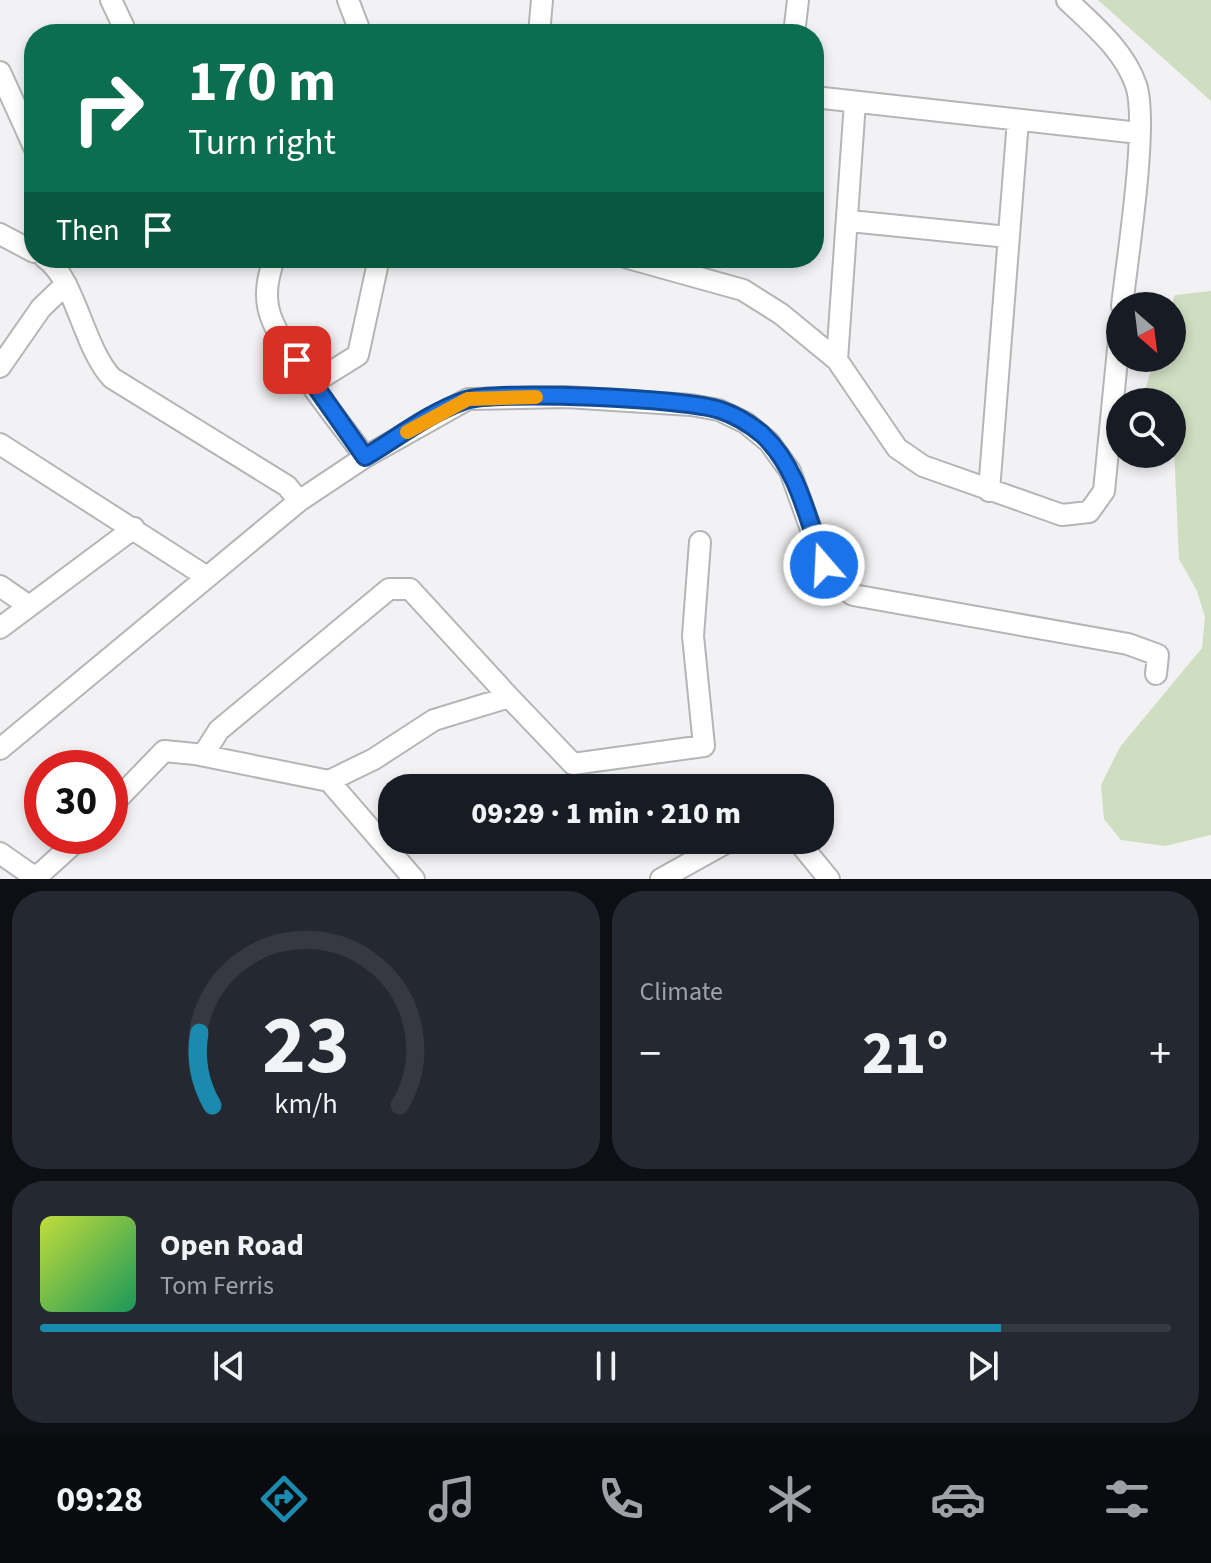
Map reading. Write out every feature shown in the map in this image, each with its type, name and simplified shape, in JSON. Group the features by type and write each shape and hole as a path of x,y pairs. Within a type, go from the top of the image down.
{"street":[{"path":"111,0 122,24"},
{"path":"348,0 357,24"},
{"path":"540,24 542,0"},
{"path":"795,24 798,0"},
{"path":"1067,0 1118,50 1137,87 1139,133 1123,292"},
{"path":"0,72 24,125"},
{"path":"824,98 1139,133"},
{"path":"837,360 850,221 855,102"},
{"path":"989,491 1018,120"},
{"path":"850,221 1008,237"},
{"path":"0,234 24,247"},
{"path":"53,268 66,284 95,354 112,378 287,486 299,501"},
{"path":"271,268 267,283 268,309 281,337 365,457"},
{"path":"313,383 358,355 377,268"},
{"path":"664,268 743,290 781,314 837,360 897,448 923,466 1062,515 1089,512 1104,491 1116,372"},
{"path":"0,367 41,308 66,284"},
{"path":"0,749 299,501 365,457 468,399 566,397 691,405 719,410 746,423 769,442 790,471 824,565 835,582 853,595 1128,644 1158,655 1156,674"},
{"path":"0,444 31,467 134,528 207,577"},
{"path":"0,628 134,528"},
{"path":"203,755 219,730 389,589 410,589 573,764 704,746 693,636 700,542"},
{"path":"0,586 29,606"},
{"path":"329,781 374,759 434,720 509,697"},
{"path":"128,788 164,751 203,755 329,781 414,879"},
{"path":"0,853 30,874 39,875 62,854"},
{"path":"661,879 706,854"},
{"path":"808,854 829,879"}],"green space":[{"path":"1098,0 1211,0 1211,101"},
{"path":"1211,291 1211,835 1165,846 1121,840 1104,819 1101,785 1120,747 1202,648 1205,617 1197,591 1179,559 1175,468 1186,468 1186,388 1145,388 1151,372 1186,372 1186,294"}],"slow traffic":[{"path":"407,432 468,399 536,397"}],"route":[{"path":"297,360 365,457 448,408 468,399 490,396 566,397 691,405 719,410 760,432 779,454 797,486 824,565"}]}
